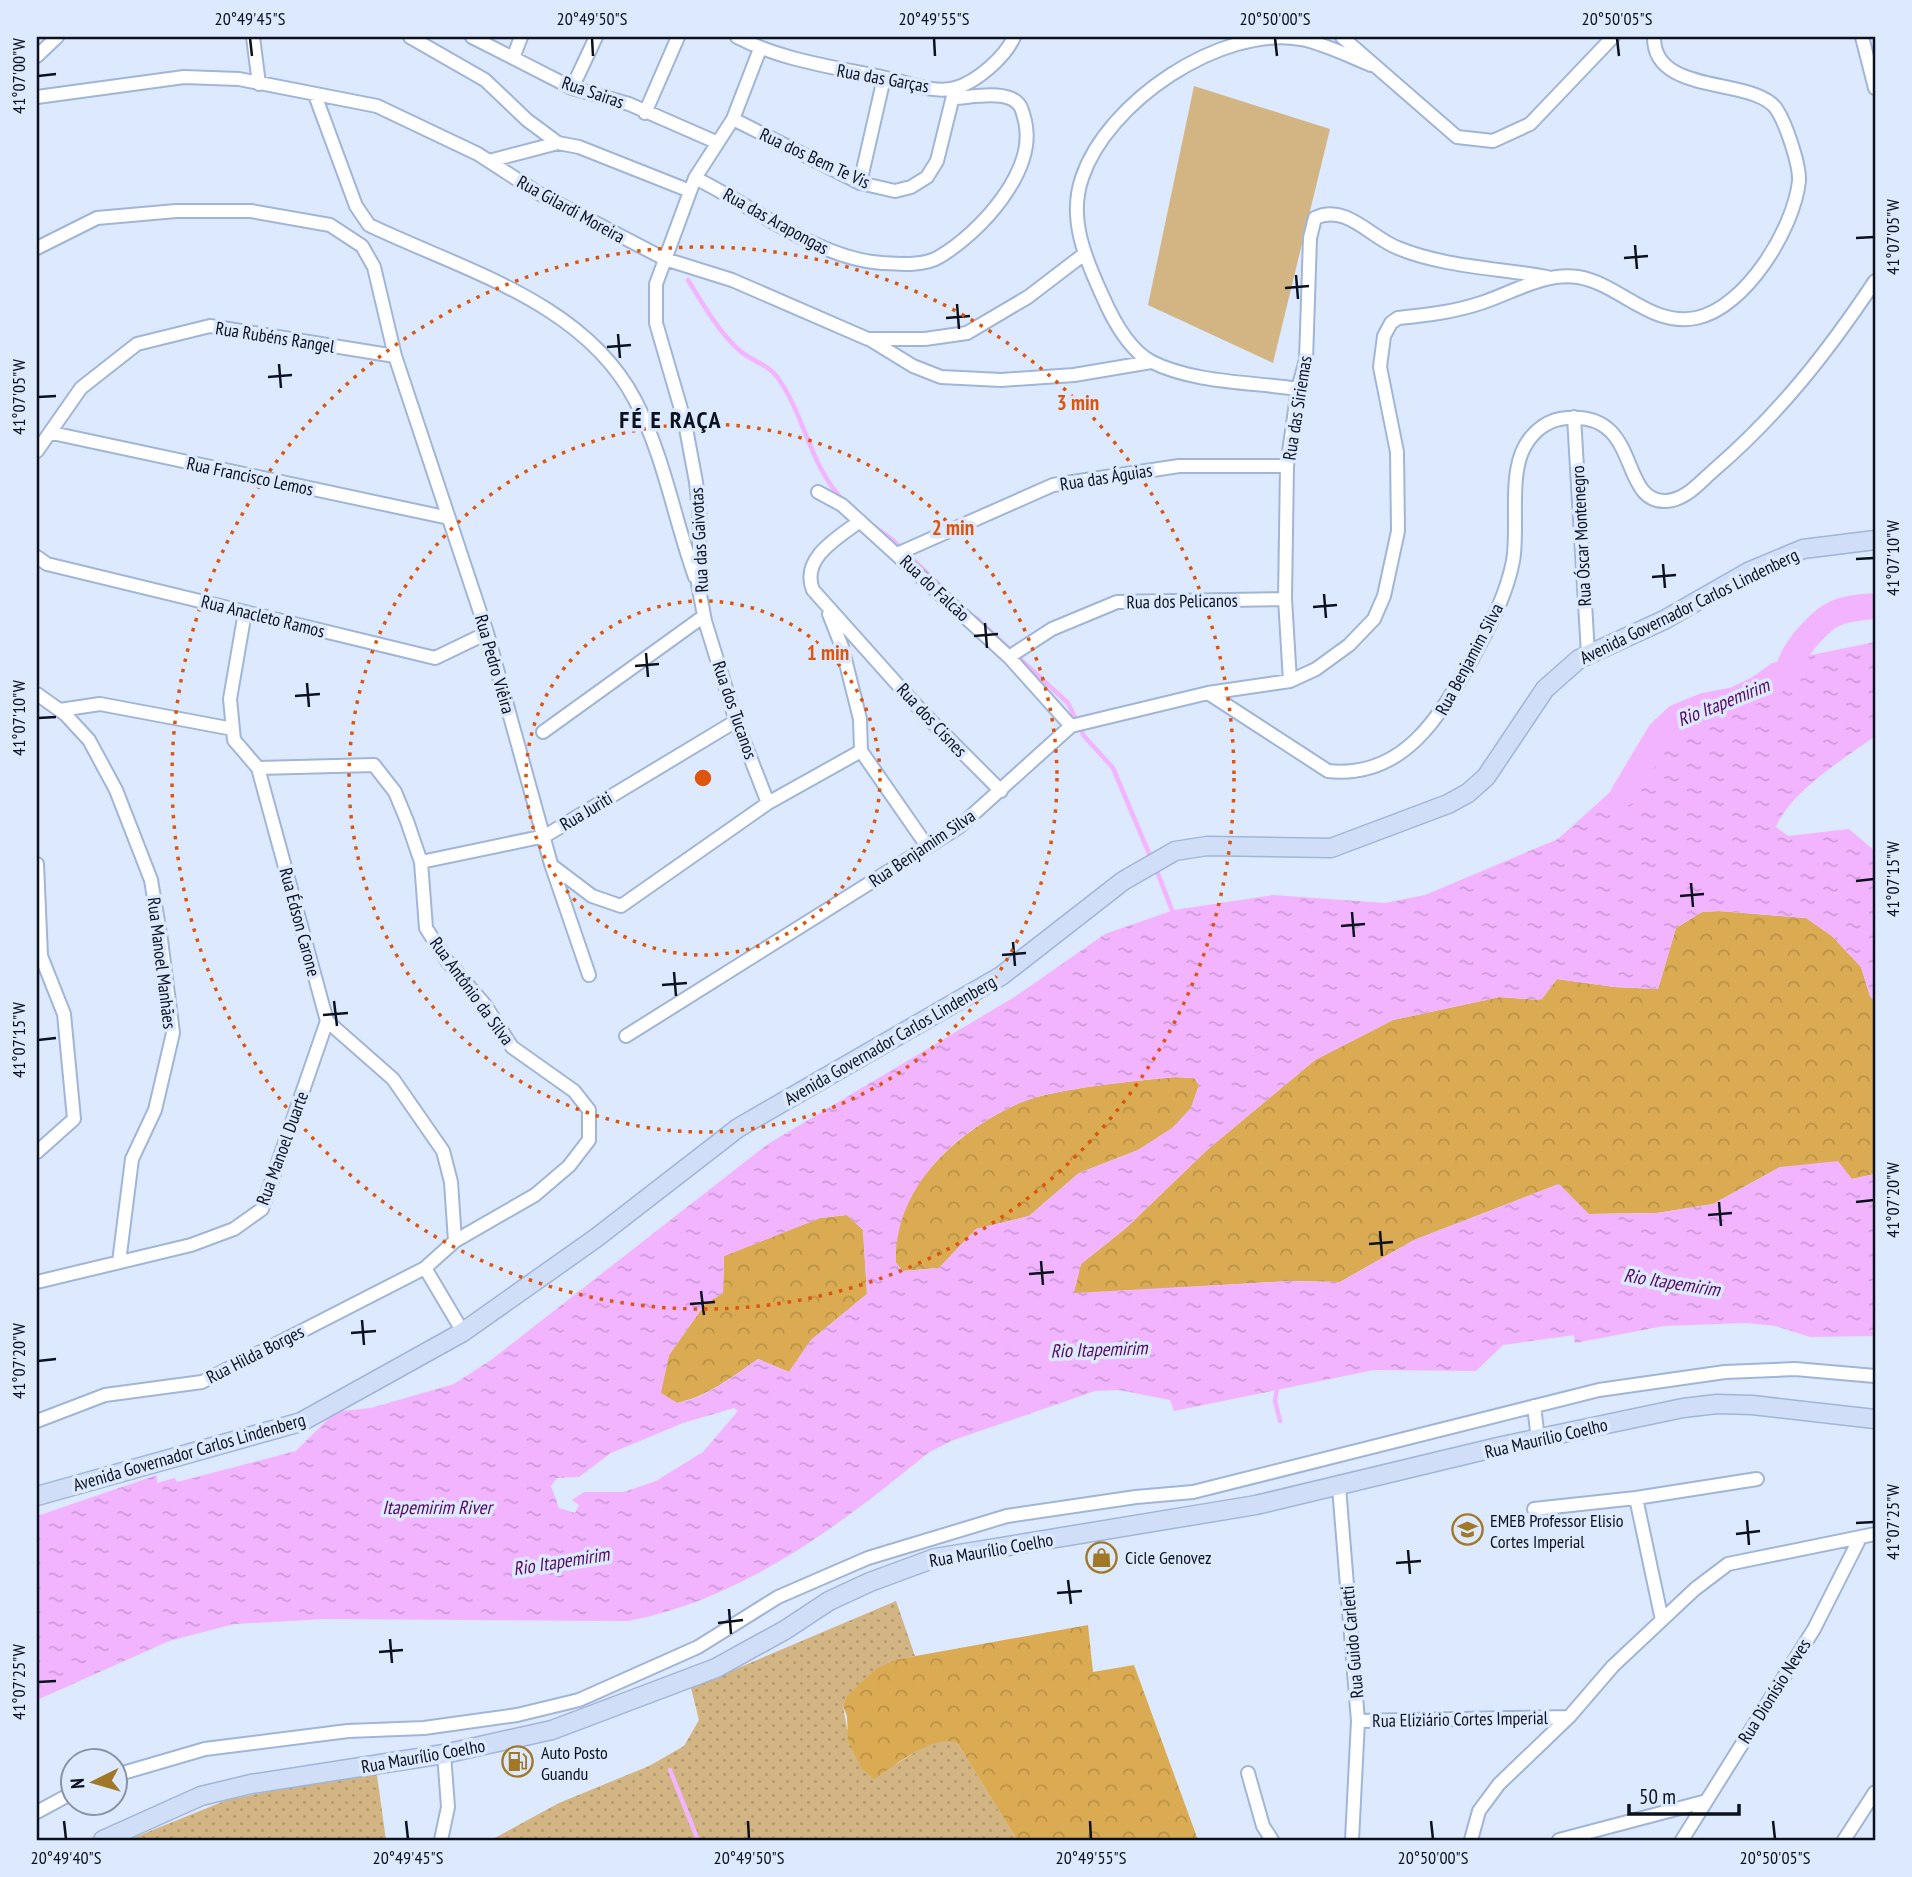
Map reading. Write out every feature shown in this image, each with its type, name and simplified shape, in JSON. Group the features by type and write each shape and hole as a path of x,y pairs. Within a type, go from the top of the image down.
{"street":[{"path":"37,56 57,37"},
{"path":"253,37 259,84"},
{"path":"410,37 485,80 527,120 558,143"},
{"name":"Rua Sairas","path":"472,37 572,88 629,104 716,142"},
{"path":"513,58 521,37"},
{"path":"572,88 596,37"},
{"path":"645,113 678,37"},
{"name":"Rua das Garças","path":"737,37 760,49 825,67 955,93 1003,56 1014,37"},
{"path":"1342,37 1457,137 1493,141 1530,124 1610,37"},
{"path":"1209,693 1290,681 1316,669 1349,645 1374,619 1384,596 1398,531 1398,452 1380,367 1384,336 1391,323 1398,318 1450,312 1551,278 1578,277 1669,318 1696,318 1724,308 1746,288 1792,214 1799,178 1790,141 1776,108 1761,97 1684,76 1663,63 1654,46 1654,37"},
{"path":"1862,37 1875,88"},
{"path":"1298,388 1194,375 1151,362 1131,344 1116,321 1083,255 1077,217 1082,177 1108,131 1135,100 1181,68 1219,51 1262,40 1300,39 1371,65"},
{"path":"665,259 693,185 716,142 733,120 760,49"},
{"name":"Rua Gilardi Moreira","path":"37,97 184,76 259,84 377,106 489,161 538,193 665,259 732,280 868,339 925,339 967,333 1028,297 1083,255"},
{"path":"860,183 884,78"},
{"name":"Rua dos Bem Te Vis","path":"733,120 860,183 895,191 911,187 928,177 937,161 955,93"},
{"name":"Rua das Arapongas","path":"693,185 832,253 880,263 914,263 937,259 993,211 1007,193 1021,162 1028,133 1021,106 1012,99 955,93"},
{"path":"315,95 356,206 369,225 504,287 564,319 605,357 635,399 662,463 698,584"},
{"path":"489,161 558,143 579,146 693,185"},
{"name":"Rua Pedro Viêira","path":"37,248 97,218 163,212 251,211 330,225 362,246 374,267 395,356 487,633 551,864 589,975"},
{"name":"Rua das Siriemas","path":"1290,681 1285,599 1287,467 1298,388 1306,360 1310,238 1315,218 1333,214 1346,217 1397,248 1452,263 1551,278"},
{"name":"Rua das Gaivotas","path":"665,259 656,284 656,323 685,423 696,482 700,520 698,584 704,616"},
{"path":"1574,417 1600,420 1613,431 1643,489 1651,498 1665,501 1682,498 1754,436 1783,407 1844,328 1875,281"},
{"name":"Rua Rubéns Rangel","path":"37,451 81,388 137,344 210,326 395,356"},
{"path":"868,339 913,366 941,377 1000,380 1074,374 1151,362"},
{"name":"Rua Óscar Montenegro","path":"1574,417 1588,654"},
{"name":"Rua Benjamim Silva","path":"626,1036 959,827 1071,726 1209,693 1328,771 1348,773 1374,766 1405,750 1436,721 1498,610 1513,560 1514,497 1524,447 1541,426 1560,418 1574,417"},
{"name":"Rua Francisco Lemos","path":"52,433 449,518"},
{"name":"Rua das Águias","path":"897,554 1053,485 1179,466 1287,467"},
{"name":"Rua do Falcão","path":"818,492 842,505 1009,657 1071,726"},
{"name":"Rua dos Cisnes","path":"860,521 822,550 812,572 813,590 923,713 1001,791"},
{"name":"Avenida Governador Carlos Lindenberg","path":"37,1496 301,1422 463,1332 596,1238 738,1128 1001,976 1123,881 1175,852 1207,846 1331,848 1407,822 1468,793 1486,777 1545,689 1588,654 1664,620 1748,572 1803,549 1875,540"},
{"name":"Rua Anacleto Ramos","path":"37,557 47,564 435,658 487,633"},
{"name":"Rua dos Pelicanos","path":"1009,657 1052,629 1117,602 1285,599"},
{"path":"826,607 842,647 860,719 861,751 927,846"},
{"name":"Rua Édson Carone","path":"245,612 230,699 234,740 258,768 327,1021"},
{"path":"543,732 704,616"},
{"name":"Rua dos Tucanos","path":"704,616 736,721 768,803"},
{"name":"Rua Manoel Manhães","path":"37,694 60,710 89,740 116,790 151,880 173,1033 155,1110 132,1159 119,1262"},
{"path":"60,710 100,704 233,729"},
{"name":"Rua Juriti","path":"421,862 545,836 736,721"},
{"path":"551,864 566,880 592,896 621,906 768,803 861,751"},
{"name":"Rua Antônio da Silva","path":"258,768 374,765 395,792 421,862 426,928 447,961 485,1005 512,1047 574,1091 589,1110 589,1140 569,1166 535,1195 455,1241"},
{"path":"37,864 39,957 64,1014 74,1119 37,1152"},
{"path":"327,1021 393,1079 443,1152 451,1182 455,1241"},
{"name":"Rua Manoel Duarte","path":"37,1282 191,1245 234,1229 262,1209 327,1021"},
{"name":"Rua Hilda Borges","path":"37,1421 105,1395 202,1382 425,1268 455,1241"},
{"path":"425,1268 463,1332"},
{"path":"130,1771 205,1749 348,1731 438,1726 517,1715 579,1700 698,1647 778,1597 868,1558 1007,1516 1136,1497 1192,1492 1599,1390 1725,1372 1795,1369 1875,1376"},
{"name":"Rua Maurílio Coelho","path":"103,1840 213,1793 251,1784 444,1754 552,1730 716,1668 849,1591 935,1558 1197,1517 1683,1408 1717,1404 1875,1419"},
{"path":"1534,1406 1538,1439"},
{"path":"1534,1509 1636,1498 1757,1479"},
{"name":"Rua Guido Carletti","path":"1339,1487 1359,1721 1352,1840"},
{"path":"1192,1492 1197,1517"},
{"path":"1636,1498 1662,1620"},
{"name":"Rua Eliziário Cortes Imperial","path":"1359,1721 1569,1717 1613,1666 1695,1589 1728,1564 1875,1534"},
{"name":"Rua Dionísio Neves","path":"1682,1840 1703,1802 1814,1629 1860,1538"},
{"path":"1471,1840 1479,1811 1499,1784 1569,1717"},
{"path":"441,1840 448,1807 444,1754"},
{"path":"1248,1773 1263,1826 1272,1840"},
{"path":"1844,1840 1875,1792"},
{"path":"37,1812 60,1800"},
{"path":"1559,1840 1703,1802"}],"shaded area":[{"path":"1194,86 1330,129 1273,363 1148,305"},
{"path":"896,1601 915,1656 899,1659 846,1697 843,1706 847,1729 896,1764 935,1742 943,1740 958,1744 1017,1840 491,1840 559,1803 649,1766 684,1746 699,1720 691,1688"},
{"path":"354,1774 377,1775 386,1840 128,1840 227,1800"}],"green space":[{"path":"1702,912 1806,918 1832,936 1861,967 1870,996 1875,1002 1875,1174 1852,1179 1780,1167 1713,1204 1657,1213 1588,1214 1559,1184 1414,1240 1340,1282 1290,1281 1073,1294 1081,1264 1126,1228 1207,1150 1315,1060 1393,1020 1500,997 1541,1000 1557,979 1614,987 1658,989 1676,928"},
{"path":"1175,1077 1194,1078 1199,1085 1191,1108 1173,1128 1138,1150 1079,1173 1029,1216 976,1229 939,1268 903,1271 896,1263 896,1237 912,1194 942,1155 981,1124 1037,1097 1097,1086"},
{"path":"847,1215 863,1230 867,1294 811,1340 789,1372 758,1359 719,1385 688,1400 677,1403 660,1393 669,1355 705,1304 723,1293 724,1256 820,1218"},
{"path":"1088,1625 1093,1672 1134,1665 1198,1840 1017,1840 958,1744 950,1741 939,1742 916,1752 874,1779 861,1768 848,1740 847,1716 843,1706 846,1697 877,1668 899,1659"}],"water":[{"name":"Itapemirim River","path":"1875,642 1875,736 1806,788 1783,814 1776,827 1788,836 1849,829 1875,851 1875,1002 1870,996 1861,967 1832,936 1806,918 1719,911 1702,912 1676,928 1658,989 1614,987 1557,979 1541,1000 1500,997 1393,1020 1315,1060 1207,1150 1126,1228 1081,1264 1074,1293 1290,1281 1340,1282 1414,1240 1559,1184 1589,1214 1657,1213 1713,1204 1780,1167 1838,1161 1852,1179 1875,1174 1875,1336 1810,1337 1776,1326 1746,1323 1664,1326 1575,1343 1574,1335 1503,1345 1476,1371 1374,1370 1174,1411 1170,1400 1119,1390 1095,1391 951,1441 928,1453 860,1507 788,1556 711,1596 670,1610 628,1621 324,1619 234,1624 169,1641 37,1700 37,1516 157,1475 157,1483 175,1478 177,1482 296,1451 329,1418 342,1411 371,1408 454,1384 491,1360 768,1144 1016,996 1105,934 1174,910 1273,895 1385,903 1425,895 1558,839 1678,731 1772,663","holes":["1175,1077 1194,1078 1199,1085 1191,1108 1172,1128 1138,1150 1079,1173 1029,1216 976,1229 939,1268 903,1271 896,1263 898,1236 906,1210 918,1186 953,1145 974,1128 1022,1102 1037,1097 1097,1086","847,1215 863,1230 867,1294 811,1340 789,1372 758,1359 719,1386 688,1400 677,1403 661,1393 669,1355 705,1304 723,1293 724,1256 820,1218","734,1408 738,1411 703,1452 656,1481 624,1492 584,1492 572,1500 579,1505 575,1513 559,1508 551,1486 557,1478 579,1477 611,1453 683,1423"]}],"waterway":[{"path":"688,280 731,343 778,378 795,408 823,473 844,501"},
{"path":"875,527 893,540 951,596"},
{"name":"Rio Itapemirim","path":"1624,793 1660,733 1677,717 1704,706 1735,700 1787,675 1801,645 1827,618 1843,611 1875,606"},
{"path":"976,618 1068,703 1084,736 1113,768 1151,858"},
{"path":"1155,866 1173,913"},
{"path":"1277,1388 1275,1401 1280,1421"},
{"path":"670,1770 698,1840"}],"place":[{"name":"EMEB Professor Elisio Cortes Imperial","path":"1467,1530"},
{"name":"Cicle Genovez","path":"1102,1557"},
{"name":"Auto Posto Guandu","path":"518,1762"}],"district":[{"name":"FÉ E RAÇA","path":"671,419"}]}
